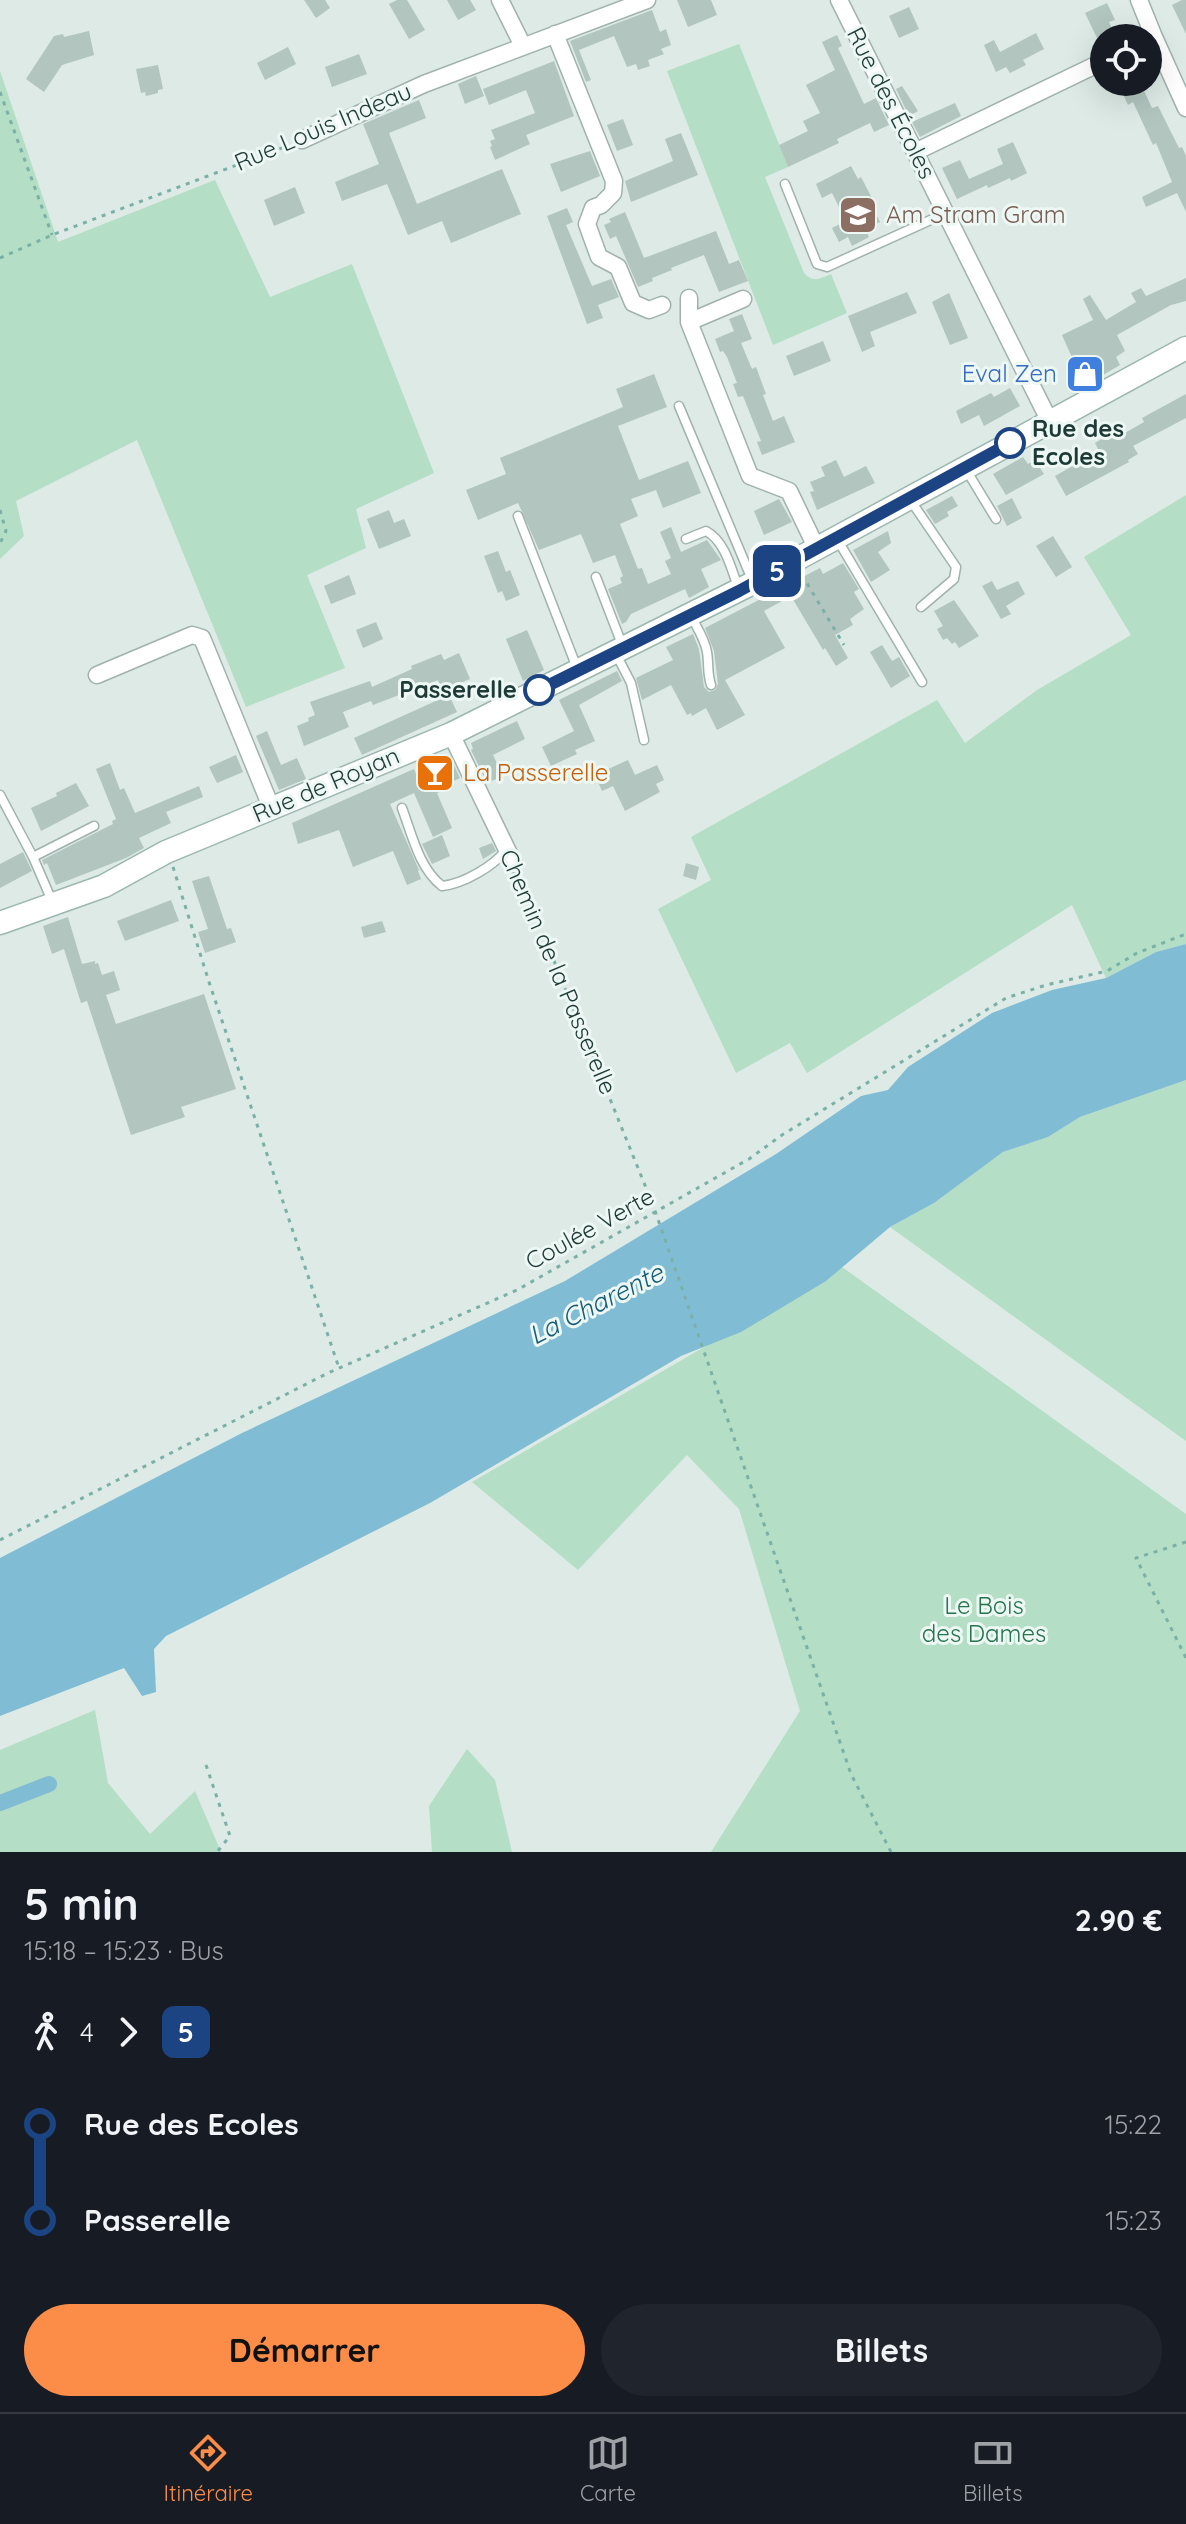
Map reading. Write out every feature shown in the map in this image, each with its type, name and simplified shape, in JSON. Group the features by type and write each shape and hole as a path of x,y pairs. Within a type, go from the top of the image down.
{"main road":[{"name":"Rue de Royan","path":"0,922 104,886 166,852 451,734 746,587 1186,348"},
{"name":"Rue de Royan","path":"0,922 49,894 144,863"}],"street":[{"path":"500,0 523,46"},
{"name":"Rue Louis Indeau","path":"302,140 424,84 647,0"},
{"name":"Rue des Écoles","path":"839,0 1050,422"},
{"path":"1139,0 1146,24"},
{"path":"555,34 614,181 613,193 593,208 587,224 599,257 618,267 633,303 649,310 662,305"},
{"path":"1162,61 1186,108"},
{"path":"915,152 1090,68"},
{"path":"689,298 689,322 750,476 789,491 826,544"},
{"path":"689,322 743,299"},
{"path":"97,675 192,635 202,638 271,807"},
{"name":"Chemin de la Passerelle","path":"451,734 510,857"}],"lane":[{"path":"785,184 817,264 822,267 946,212"},
{"path":"679,406 746,587"},
{"path":"965,468 996,519"},
{"path":"909,498 956,567 954,579 921,607"},
{"path":"518,516 579,671"},
{"path":"686,539 706,531 714,535 746,587"},
{"path":"826,544 922,682"},
{"path":"596,577 631,683 644,740"},
{"path":"691,615 705,642 708,657 706,670 711,685"},
{"path":"0,795 49,894"},
{"path":"402,808 418,854 431,878 442,886 451,885 499,859 510,857"},
{"path":"33,857 94,826"}],"path":[{"path":"0,92 52,235"},
{"name":"Rue Louis Indeau","path":"0,258 52,235 302,140"},
{"path":"0,510 6,531 0,543"},
{"path":"793,562 844,645"},
{"path":"166,852 178,879 213,996 340,1369"},
{"name":"Chemin de la Passerelle","path":"510,857 639,1168 708,1358 790,1605 846,1760 891,1852"},
{"name":"Coulée Verte","path":"0,1540 340,1369 517,1290 749,1159 782,1135 1006,998 1107,971 1137,953 1186,934"},
{"path":"1186,1542 1136,1558 1186,1658"},
{"path":"206,1765 230,1836 217,1852"}],"green space":[{"path":"739,44 788,167 765,177 804,273 814,279 831,274 847,313 773,345 667,71"},
{"path":"0,71 58,242 215,180 270,297 352,264 434,473 356,509 366,548 307,575 345,668 246,707 137,440 16,501 24,536 0,559"},
{"path":"1186,495 1186,944 1156,952 1106,978 1072,905 807,1073 790,1043 736,1073 658,909 711,880 691,837 937,700 965,743 1037,690 1131,635 1084,557"},
{"path":"1186,1080 1186,1441 890,1227 934,1203 1003,1152 1048,1137 1080,1117"},
{"name":"Le Bois des Dames","path":"842,1267 1186,1514 1186,1852 711,1852 800,1711 739,1509 687,1455 578,1570 472,1482"},
{"path":"95,1710 108,1783 150,1834 195,1791 221,1852 0,1852 0,1750"},
{"path":"467,1749 495,1780 512,1852 432,1852 429,1806"}],"water":[{"name":"La Charente","path":"1186,944 1186,1080 1080,1117 1048,1137 1003,1152 934,1203 890,1227 826,1281 741,1332 681,1356 430,1503 166,1636 154,1649 156,1692 142,1696 124,1668 0,1716 0,1558 242,1433 565,1281 776,1154 861,1096 888,1090 908,1067 992,1013 1052,990 1106,978 1156,952"}],"building":[{"path":"304,0 325,0 330,8 316,18"},
{"path":"407,0 425,30 409,39 389,4"},
{"path":"447,0 470,0 476,10 458,20"},
{"path":"677,0 711,0 717,15 688,27"},
{"path":"1186,0 1186,34 1172,5"},
{"path":"1107,3 1115,20 1110,24 1090,24 1085,13"},
{"path":"909,7 919,29 899,38 889,16"},
{"path":"652,10 660,32 666,29 671,45 661,49 664,54 648,60 650,66 638,70 636,64 627,67 614,36 579,50 591,80 586,82 570,41"},
{"path":"89,31 94,55 62,65 44,92 26,79 54,36 63,34 64,37"},
{"path":"1036,33 1044,49 1023,60 1026,65 1010,73 1006,67 996,72 984,45 994,40 1000,52"},
{"path":"837,35 842,46 838,48 864,104 876,98 889,125 874,132 870,123 837,139 839,143 788,167 779,145 808,131 803,121 820,113 806,85 835,70 822,42"},
{"path":"288,47 296,64 265,80 257,63"},
{"path":"359,54 367,74 332,87 325,67"},
{"path":"554,61 574,116 526,135 530,144 495,160 490,147 490,141 495,139 491,130 535,113 526,90 489,105 483,89"},
{"path":"158,65 163,89 146,96 145,92 141,93 136,69"},
{"path":"476,76 484,96 465,104 458,84"},
{"path":"902,86 918,111 909,116 896,89"},
{"path":"1124,96 1146,96 1152,108 1158,106 1179,148 1182,147 1186,156 1186,212 1177,193 1146,207 1142,197 1172,182 1156,143 1153,145 1133,102 1128,105"},
{"path":"419,100 426,118 389,133 417,204 502,169 521,214 451,243 442,221 408,235 387,184 342,201 335,182 379,164 363,124"},
{"path":"955,103 961,116 920,137 912,122"},
{"path":"623,119 633,145 617,151 607,125"},
{"path":"681,133 698,175 631,202 625,181 673,161 665,139"},
{"path":"1013,142 1027,173 988,188 987,185 957,199 942,168 960,160 969,179 1003,164 997,149"},
{"path":"590,151 600,176 561,192 550,164"},
{"path":"851,166 858,179 861,177 874,202 871,204 880,222 865,229 869,237 852,246 848,237 839,242 832,228 846,221 832,193 822,198 816,184"},
{"path":"295,187 305,213 274,226 264,200"},
{"path":"567,208 573,222 566,225 592,286 611,279 619,297 598,305 603,318 587,324 547,216"},
{"path":"625,212 644,258 716,231 729,264 739,260 748,281 719,292 704,255 671,268 638,287 616,236 610,239 604,225 611,222 609,219"},
{"path":"1186,278 1186,301 1171,305 1117,335 1125,351 1116,357 1120,365 1093,381 1079,385 1068,365 1074,362 1062,335 1093,320 1083,299 1090,295 1106,320 1136,302 1131,293 1141,288 1146,296"},
{"path":"907,292 917,313 870,332 875,346 862,352 848,316"},
{"path":"949,293 968,338 950,345 932,302"},
{"path":"742,314 752,339 741,343 752,369 756,367 773,421 784,416 795,442 762,455 757,442 761,441 743,396 738,397 733,384 737,383 727,357 723,351 720,352 715,339 734,331 729,319"},
{"path":"823,341 831,361 794,376 786,356"},
{"path":"654,374 667,407 618,426 639,480 688,461 701,493 663,508 656,490 631,499 638,516 620,524 638,569 642,568 648,584 671,574 665,561 671,558 660,532 671,527 681,552 707,540 721,560 701,569 709,587 689,598 685,589 631,614 622,624 608,589 622,583 620,578 623,576 615,555 593,563 581,534 539,550 518,503 478,520 466,490 506,474 500,458 623,407 616,389"},
{"path":"1010,388 1020,406 984,426 979,415 961,424 956,411 991,393 994,397"},
{"path":"1186,394 1186,418 1133,446 1138,454 1129,462 1066,496 1055,476 1099,451 1095,443 1121,427 1125,433 1144,422 1142,418"},
{"path":"1023,457 1028,464 1035,460 1044,474 1006,495 993,474"},
{"path":"836,460 844,477 866,466 875,483 817,510 810,492 814,491 810,482 825,476 821,467"},
{"path":"952,496 958,506 935,524 926,510"},
{"path":"1012,498 1022,518 1007,526 997,506"},
{"path":"779,499 792,522 764,535 754,511"},
{"path":"389,510 394,523 404,519 411,536 379,549 367,519"},
{"path":"888,531 891,543 878,552 890,570 871,582 853,550"},
{"path":"1053,536 1072,567 1056,577 1036,546"},
{"path":"498,551 520,595 506,601 502,591 498,593 484,556"},
{"path":"843,563 859,589 854,592 864,609 850,619 853,625 835,635 848,658 836,666 791,596 764,611 785,648 725,680 745,715 717,730 706,708 692,716 691,713 687,715 671,685 642,700 636,678 673,660 666,647 693,634 699,649 704,687 709,692 715,690 718,684 714,651 705,628 820,568 823,574"},
{"path":"349,575 356,594 331,604 324,586"},
{"path":"992,581 997,590 1018,581 1025,594 1006,606 1011,614 1001,619 982,586"},
{"path":"954,600 979,636 959,648 947,638 943,640 937,629 943,626 934,611"},
{"path":"376,622 383,639 363,648 356,630"},
{"path":"527,630 544,670 523,681 506,639"},
{"path":"882,645 892,661 899,657 910,676 891,688 870,652"},
{"path":"459,653 470,679 442,691 438,680 373,705 371,701 343,712 349,727 304,746 297,726 315,715 310,702 370,681 372,687 441,654 444,660"},
{"path":"617,671 622,681 579,705 595,741 575,750 577,754 551,766 542,747 574,731 559,700"},
{"path":"449,695 457,712 362,755 354,738"},
{"path":"517,721 525,739 493,755 503,776 487,783 471,750 471,743"},
{"path":"267,731 281,765 297,758 306,779 279,790 256,736"},
{"path":"236,755 243,772 217,783 209,767"},
{"path":"451,759 460,778 441,787 442,791 437,793 452,828 433,837 414,793 390,804 421,879 407,885 393,851 353,867 339,830 298,844 292,823 414,769 416,774"},
{"path":"628,760 635,775 657,765 664,780 656,784 660,792 625,811 613,786 602,791 595,775"},
{"path":"110,763 120,790 124,788 135,813 199,786 203,797 166,812 171,823 139,838 144,848 56,885 47,863 44,865 42,860 113,824 112,821 116,819 96,769"},
{"path":"76,783 89,806 41,831 31,808"},
{"path":"442,835 450,856 432,864 422,844"},
{"path":"492,843 496,851 483,859 479,848"},
{"path":"23,852 32,871 0,888 0,864"},
{"path":"686,863 699,867 696,880 683,876"},
{"path":"209,876 227,929 231,928 236,942 205,953 198,932 208,929 192,881"},
{"path":"171,900 179,921 125,941 117,921"},
{"path":"68,917 82,964 95,961 102,975 114,971 120,990 106,995 116,1024 204,994 236,1089 181,1107 185,1117 131,1135 87,1001 81,1003 64,949 52,954 43,926"},
{"path":"382,921 386,932 364,938 361,927"}],"waterway":[{"path":"0,1803 49,1784"}],"bus line":[{"name":"5","path":"539,690 739,591 1010,443"}],"place":[{"name":"Am Stram Gram","path":"858,215"},
{"name":"Eval Zen","path":"1085,374"},
{"name":"Rue des Ecoles","path":"1010,443"},
{"name":"Passerelle","path":"539,690"},
{"name":"La Passerelle","path":"435,773"}]}
